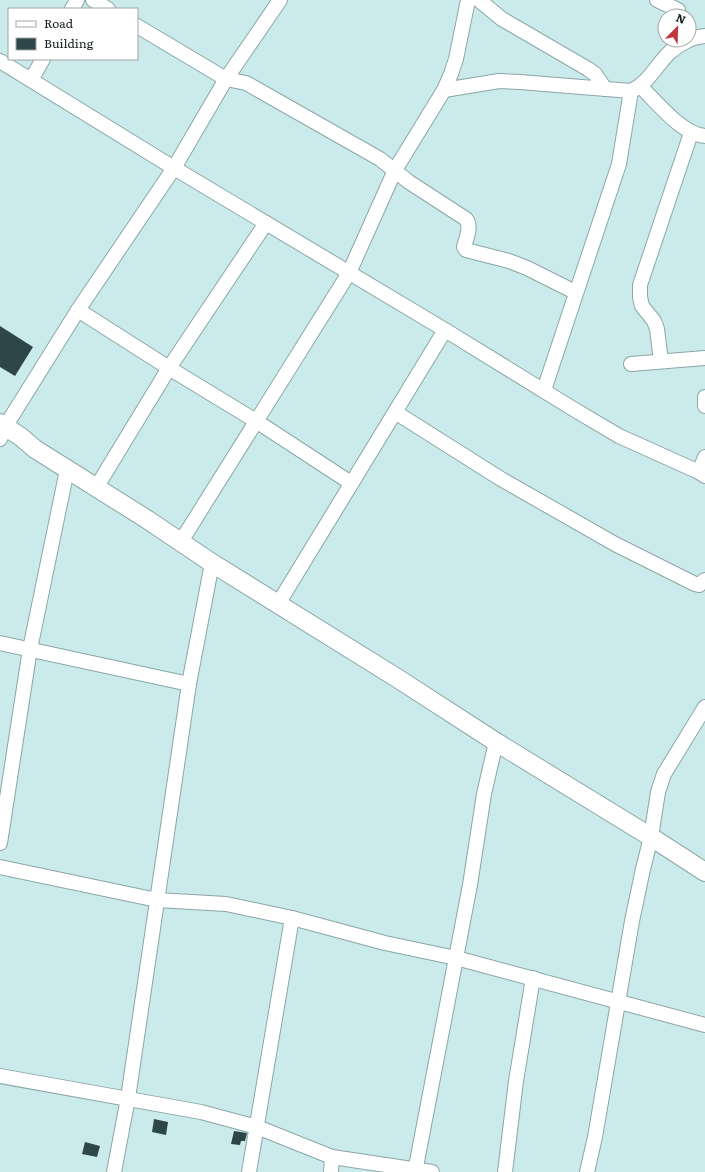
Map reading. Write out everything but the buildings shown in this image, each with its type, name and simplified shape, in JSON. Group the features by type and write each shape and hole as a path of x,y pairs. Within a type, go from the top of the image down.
{"main road":[{"path":"1,432 16,444 35,449 148,520 212,563 496,742 652,837 705,872"}],"street":[{"path":"92,0 106,8"},
{"path":"180,542 349,273 395,170 444,90 456,58 468,0"},
{"path":"479,0 507,23 588,69 595,74 605,89"},
{"path":"657,0 677,8"},
{"path":"1,432 78,310 174,168 273,2"},
{"path":"138,27 226,79 246,83 380,159 409,182 466,220 469,228 464,247 466,250 509,261 527,268 575,292"},
{"path":"544,390 575,292 619,164 636,89 670,48"},
{"path":"31,80 42,60"},
{"path":"0,61 174,168 619,436 702,474 705,457"},
{"path":"444,90 499,82 605,89 636,89 691,134 705,136"},
{"path":"661,361 657,329 654,321 642,306 640,285 691,134"},
{"path":"96,488 169,368 266,223"},
{"path":"78,310 256,421 351,483"},
{"path":"278,604 445,330"},
{"path":"631,364 705,358"},
{"path":"705,397 705,406"},
{"path":"395,412 501,479 615,544 695,584 699,585 705,580"},
{"path":"0,843 30,649 67,470"},
{"path":"114,1172 128,1098 189,684 212,563"},
{"path":"0,643 189,684"},
{"path":"587,1172 595,1137 635,905 652,837 658,792 664,774 705,707"},
{"path":"415,1170 470,885 484,794 496,742"},
{"path":"0,867 157,900 226,904 292,918 385,943 456,958 705,1025"},
{"path":"249,1172 292,918"},
{"path":"505,1172 516,1081 533,978"},
{"path":"0,1076 201,1112 257,1127 332,1157 432,1172"},
{"path":"331,1172 332,1157"}]}
